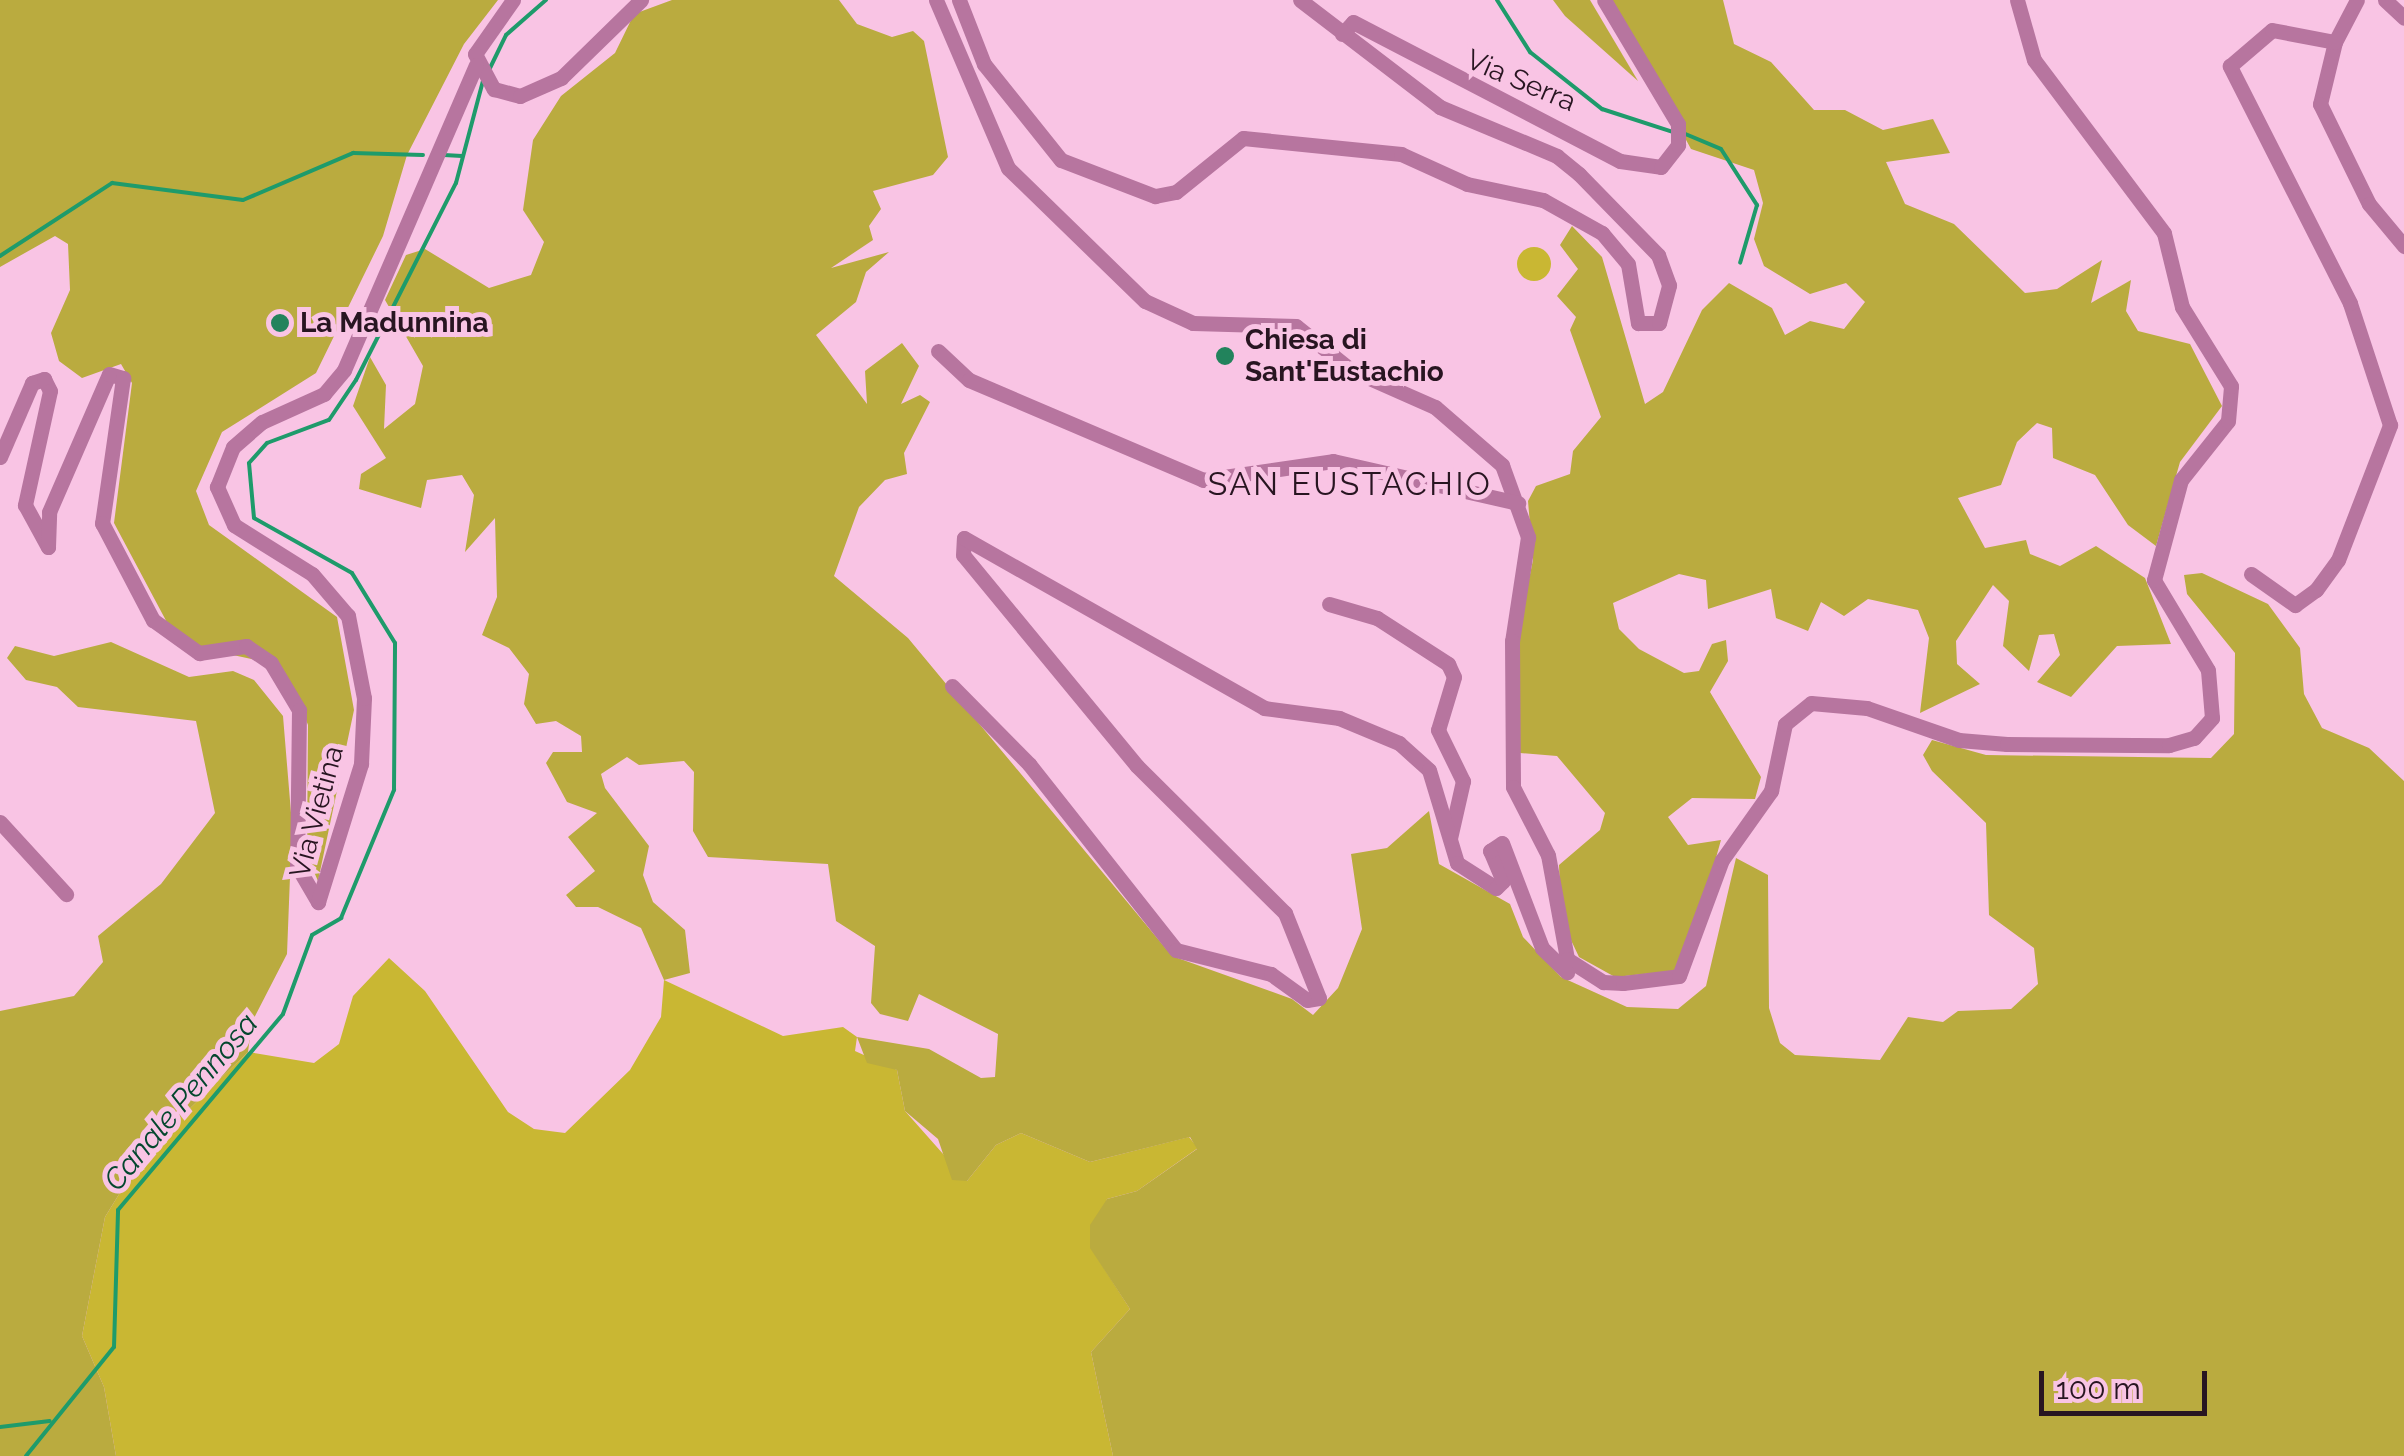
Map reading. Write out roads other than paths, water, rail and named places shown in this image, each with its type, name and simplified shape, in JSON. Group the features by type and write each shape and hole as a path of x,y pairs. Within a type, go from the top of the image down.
{"street":[{"path":"514,0 481,38 477,69 494,89 520,96 548,86 641,0"},
{"path":"936,0 1008,168 1145,301 1193,323 1296,326 1351,370 1414,393 1478,438 1518,502 1528,549 1512,641 1511,778 1548,854 1556,940 1580,971 1602,982 1679,976 1722,860 1771,792 1785,724 1811,703 1867,708 1959,740 2007,744 2169,745 2194,738 2212,718 2208,670 2154,580 2181,480 2228,421 2231,386 2182,307 2164,233 2034,60 2017,0"},
{"path":"959,0 984,64 1061,160 1155,196 1176,192 1243,138 1402,154 1467,184 1543,200 1602,233 1628,264 1638,323 1659,322 1669,285 1658,255 1579,174 1558,156 1440,107 1300,0"},
{"name":"Via Serra","path":"1342,34 1353,22 1635,167 1661,168 1678,145 1678,124 1604,0"},
{"path":"2357,0 2335,42 2320,104 2369,204 2404,246"},
{"path":"2385,0 2404,18"},
{"path":"2251,574 2295,605 2316,590 2338,560 2390,425 2350,304 2230,66 2272,30 2335,42"},
{"name":"Via Vietina","path":"0,456 32,383 47,381 25,505 48,547 49,512 109,374 123,378 102,523 154,620 198,653 246,646 272,663 298,710 297,866 318,902 361,764 364,698 348,616 312,574 234,525 217,487 233,447 262,422 324,394 344,370 477,69"},
{"path":"938,350 970,380 1202,480 1334,461 1518,502"},
{"path":"952,686 1029,764 1176,950 1271,974 1307,1000 1319,998 1319,986 1285,913 1137,766 960,541 1264,708 1339,718 1399,743 1429,770 1457,864 1496,888 1503,881 1490,851 1502,843 1542,948 1571,976 1580,971"},
{"path":"1329,604 1377,618 1448,664 1454,677 1438,730 1463,782 1449,842"},
{"path":"0,822 66,894"}],"waterway":[{"name":"Canale Pennosa","path":"490,68 506,35 546,0"},
{"path":"1497,0 1530,52 1602,109 1673,132"},
{"name":"Canale Pennosa","path":"26,1456 114,1347 118,1210 283,1014 312,935 341,918 394,790 395,643 352,573 254,518 249,463 267,443 329,420 356,380 456,183 483,81"},
{"path":"1683,133 1721,149 1757,205 1740,263"},
{"path":"0,256 112,183 243,200 353,153 423,155"},
{"path":"444,155 462,156"},
{"path":"0,1427 50,1421"}],"place":[{"name":"La Madunnina","path":"280,323"},
{"name":"Chiesa di Sant'Eustachio","path":"1225,356"}],"district":[{"name":"SAN EUSTACHIO","path":"1350,484"}]}
